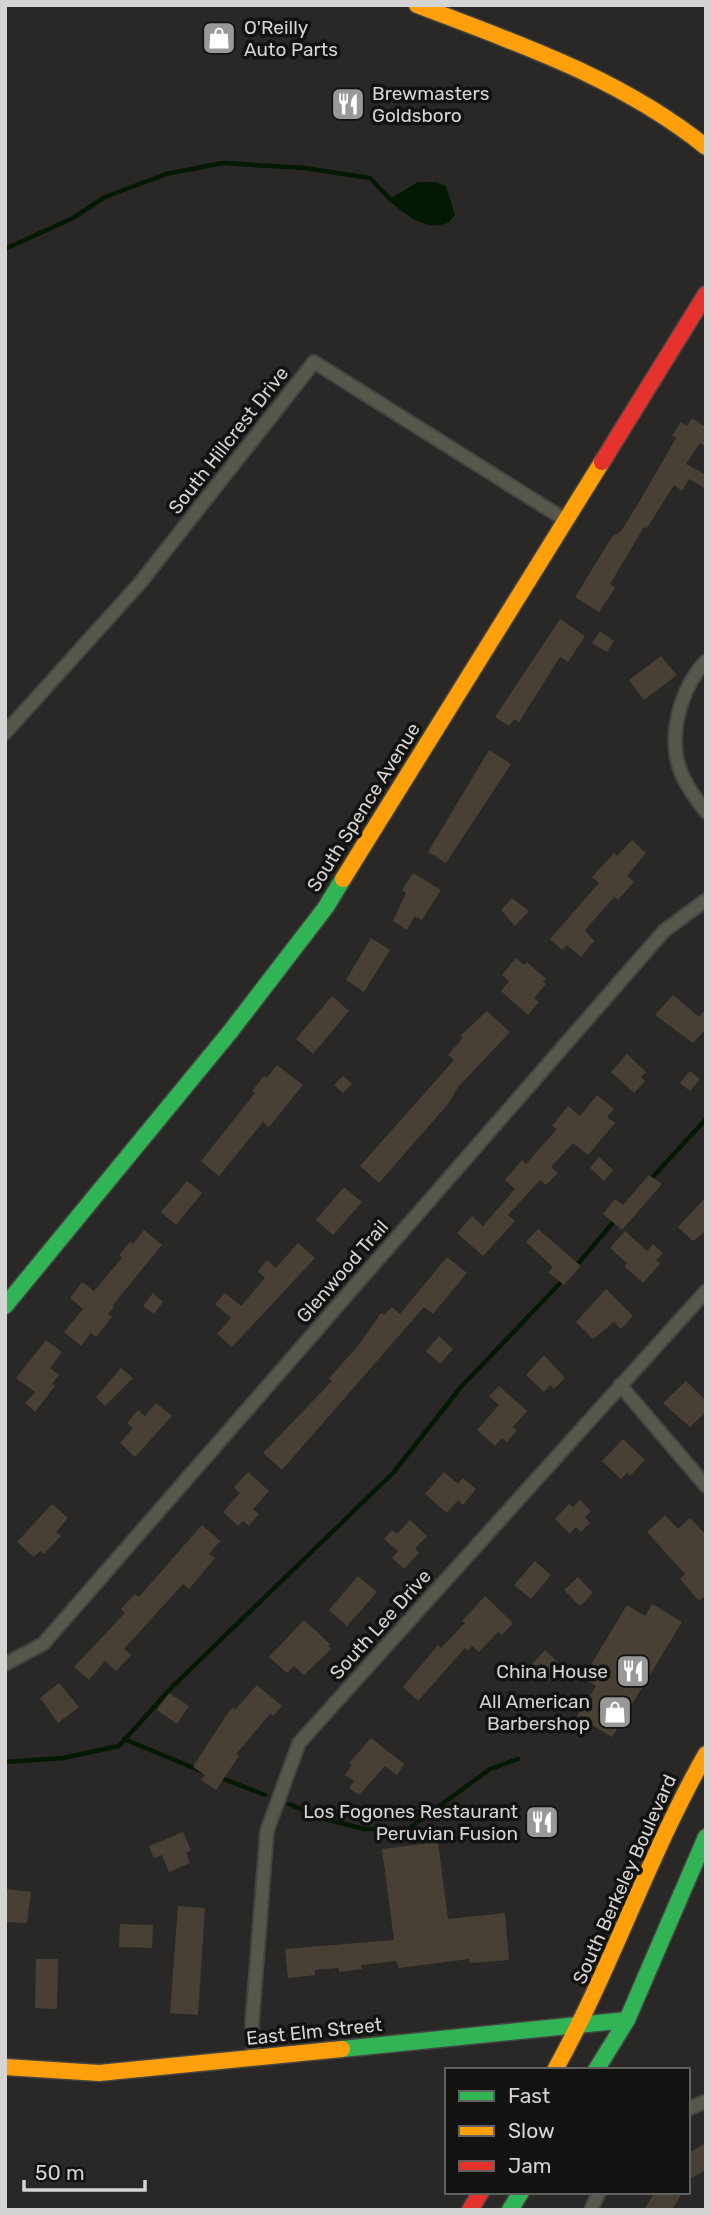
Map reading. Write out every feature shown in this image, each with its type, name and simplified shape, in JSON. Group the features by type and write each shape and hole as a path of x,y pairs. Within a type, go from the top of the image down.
{"street":[{"path":"417,5 605,79 686,129 706,147"},
{"name":"South Spence Avenue","path":"5,1306 230,1032 326,907 564,519 706,294"},
{"name":"South Hillcrest Drive","path":"5,733 140,583 314,362 564,519"},
{"path":"706,661 695,672 679,710 676,754 688,788 706,812"},
{"name":"Glenwood Trail","path":"5,1664 43,1643 664,931 706,900"},
{"name":"South Lee Drive","path":"254,2059 252,2024 267,1831 299,1743 706,1291"},
{"path":"620,1385 706,1486"},
{"name":"South Berkeley Boulevard","path":"556,2068 584,2022 684,1790 706,1754"},
{"path":"597,2068 627,2020 706,1838"},
{"name":"East Elm Street","path":"5,2067 99,2073 254,2059 584,2022 627,2020"},
{"path":"690,2108 706,2101"},
{"path":"470,2210 480,2194"},
{"path":"510,2210 520,2194"},
{"path":"591,2210 598,2194"}],"shaded area":[{"path":"418,182 436,182 446,186 455,215 449,222 441,225 424,224 388,200"}],"building":[{"path":"692,418 706,427 706,447 700,443 686,464 706,475 706,489 689,479 682,491 674,485 647,528 644,527 610,584 615,588 599,612 575,597 612,537 621,531 635,509 676,438 672,436 681,422 687,426"},
{"path":"560,619 585,636 568,662 560,657 519,722 514,719 509,726 495,717"},
{"path":"600,631 614,641 607,652 592,643"},
{"path":"661,656 677,675 644,700 629,680"},
{"path":"489,750 511,764 446,863 428,852"},
{"path":"632,840 646,853 627,876 634,882 618,900 614,897 585,930 594,941 581,957 567,945 562,950 550,939 599,883 592,877 614,853 617,856"},
{"path":"413,873 441,890 422,920 415,916 407,930 393,921 406,893 402,890"},
{"path":"512,898 529,911 515,926 501,910"},
{"path":"371,938 390,950 364,992 346,980"},
{"path":"516,958 524,965 527,962 546,979 543,982 546,984 534,998 539,1002 528,1015 501,991 509,981 502,975"},
{"path":"673,995 699,1017 706,1009 706,1029 693,1043 655,1015"},
{"path":"332,996 349,1011 313,1054 296,1039"},
{"path":"487,1011 510,1032 458,1087 448,1104 379,1183 360,1166 454,1060 448,1055 463,1038 460,1036"},
{"path":"627,1054 646,1072 641,1077 645,1081 634,1093 611,1072"},
{"path":"277,1065 303,1085 269,1127 263,1122 219,1176 201,1161 255,1093 252,1091"},
{"path":"690,1071 700,1079 690,1091 680,1083"},
{"path":"343,1076 352,1084 343,1093 334,1085"},
{"path":"597,1095 614,1109 607,1117 615,1123 588,1155 573,1143 551,1167 558,1173 546,1185 540,1180 508,1215 515,1221 483,1256 457,1233 472,1216 483,1226 515,1189 505,1180 522,1160 526,1164 557,1129 552,1126 568,1106 580,1116"},
{"path":"599,1157 613,1170 604,1181 590,1168"},
{"path":"649,1175 662,1184 622,1230 603,1214 615,1199 623,1205"},
{"path":"187,1181 202,1193 176,1225 161,1212"},
{"path":"344,1187 362,1202 333,1235 316,1220"},
{"path":"706,1197 706,1231 693,1241 678,1227"},
{"path":"538,1229 581,1266 564,1285 548,1272 553,1267 526,1242"},
{"path":"144,1230 162,1245 112,1306 114,1307 108,1314 112,1317 96,1337 91,1333 81,1346 64,1332 83,1309 70,1298 82,1282 94,1291 122,1258 119,1255 130,1242 133,1244"},
{"path":"625,1231 647,1251 653,1244 663,1253 656,1260 660,1264 643,1283 624,1266 627,1263 610,1248"},
{"path":"298,1243 315,1258 232,1347 217,1334 231,1318 215,1304 225,1293 241,1306 265,1278 258,1271 267,1260 276,1268"},
{"path":"447,1257 467,1273 433,1314 424,1307 282,1470 263,1453 332,1381 329,1378 358,1346 381,1313 384,1315 392,1307 400,1314"},
{"path":"606,1289 633,1316 621,1329 614,1322 593,1339 576,1322"},
{"path":"153,1293 163,1302 154,1314 143,1306"},
{"path":"439,1336 453,1349 440,1364 426,1351"},
{"path":"46,1340 62,1352 50,1368 59,1375 52,1384 55,1386 35,1412 25,1403 35,1392 16,1378"},
{"path":"544,1355 565,1378 554,1389 550,1385 544,1392 526,1375"},
{"path":"121,1368 133,1378 105,1406 96,1397"},
{"path":"686,1381 706,1401 706,1412 690,1427 663,1403"},
{"path":"499,1386 527,1411 513,1427 517,1430 507,1442 502,1438 495,1446 477,1430 499,1405 489,1396"},
{"path":"156,1403 172,1416 135,1457 120,1443 133,1428 127,1423 138,1410 145,1416"},
{"path":"623,1439 645,1460 630,1476 627,1473 621,1479 602,1461"},
{"path":"248,1472 269,1491 253,1509 259,1514 249,1526 243,1521 238,1526 223,1512 240,1493 234,1487"},
{"path":"444,1472 458,1484 463,1478 476,1489 463,1505 458,1500 447,1513 425,1494"},
{"path":"580,1500 591,1511 585,1517 590,1523 581,1532 576,1527 570,1534 555,1519 569,1504 573,1507"},
{"path":"52,1504 68,1518 56,1532 61,1536 44,1554 40,1551 34,1557 17,1542"},
{"path":"665,1515 678,1529 690,1518 706,1535 706,1595 699,1601 680,1579 685,1574 647,1532"},
{"path":"410,1520 427,1536 415,1549 419,1553 404,1569 392,1558 398,1551 384,1539 392,1530 397,1534"},
{"path":"202,1525 220,1541 209,1554 215,1558 189,1589 183,1584 124,1649 131,1655 116,1671 105,1661 89,1680 74,1667 125,1613 121,1609 135,1594 139,1597"},
{"path":"535,1561 551,1575 531,1599 514,1585"},
{"path":"358,1576 377,1592 347,1626 329,1610"},
{"path":"578,1577 593,1593 580,1606 564,1590"},
{"path":"485,1596 513,1623 502,1635 498,1632 479,1652 472,1646 468,1651 465,1648 418,1701 403,1687 438,1645 441,1648 465,1623 462,1621"},
{"path":"652,1604 682,1622 612,1737 577,1716 596,1686 583,1678 627,1605 645,1616"},
{"path":"304,1620 330,1644 328,1646 331,1649 304,1675 294,1666 287,1673 269,1657"},
{"path":"545,1650 563,1667 550,1681 532,1664"},
{"path":"59,1683 79,1707 58,1723 40,1698"},
{"path":"257,1685 282,1706 273,1716 270,1714 236,1754 239,1756 216,1790 201,1780 205,1775 193,1767 225,1717 233,1707 235,1710"},
{"path":"169,1693 189,1706 177,1724 157,1710"},
{"path":"371,1738 404,1764 397,1775 385,1766 359,1795 349,1788 354,1781 345,1775 352,1765 349,1763"},
{"path":"183,1832 191,1850 186,1853 190,1863 169,1872 162,1855 154,1858 149,1846"},
{"path":"438,1842 448,1919 505,1913 509,1960 470,1963 469,1959 399,1968 396,1961 361,1965 362,1969 339,1972 339,1968 315,1970 315,1975 288,1978 285,1949 394,1940 382,1849"},
{"path":"7,1889 31,1892 27,1923 5,1922"},
{"path":"178,1906 205,1908 198,2015 170,2013"},
{"path":"120,1924 153,1925 152,1948 119,1947"},
{"path":"36,1959 58,1959 57,2009 35,2008"},
{"path":"706,2143 706,2170 690,2179 690,2152"},
{"path":"654,2194 682,2194 672,2210 644,2210"}],"waterway":[{"path":"5,249 73,218 105,197 166,174 223,163 304,168 370,178 391,200"},
{"path":"650,1180 706,1119"},
{"path":"575,1267 617,1218"},
{"path":"5,1762 63,1758 119,1746 172,1687 393,1473 461,1387 564,1279"},
{"path":"124,1739 201,1771"},
{"path":"289,1804 325,1819 364,1829 408,1829 490,1769 518,1759"},
{"path":"219,1777 265,1795"}],"traffic: fast":[{"path":"5,1306 230,1032 326,907 343,879"},
{"path":"597,2068 627,2020 706,1837"},
{"path":"342,2049 627,2020"},
{"path":"510,2210 520,2194"}],"traffic: slow":[{"path":"417,5 531,49 604,82 639,101 706,147"},
{"path":"343,879 602,462"},
{"path":"556,2068 594,1992 666,1832 706,1754"},
{"path":"5,2067 99,2073 342,2049"}],"traffic: jam":[{"path":"602,462 706,294"},
{"path":"470,2210 480,2194"}],"place":[{"name":"O'Reilly Auto Parts","path":"219,38"},
{"name":"Brewmasters Goldsboro","path":"348,104"},
{"name":"China House","path":"633,1671"},
{"name":"All American Barbershop","path":"615,1712"},
{"name":"Los Fogones Restaurant Peruvian Fusion","path":"542,1822"}]}
